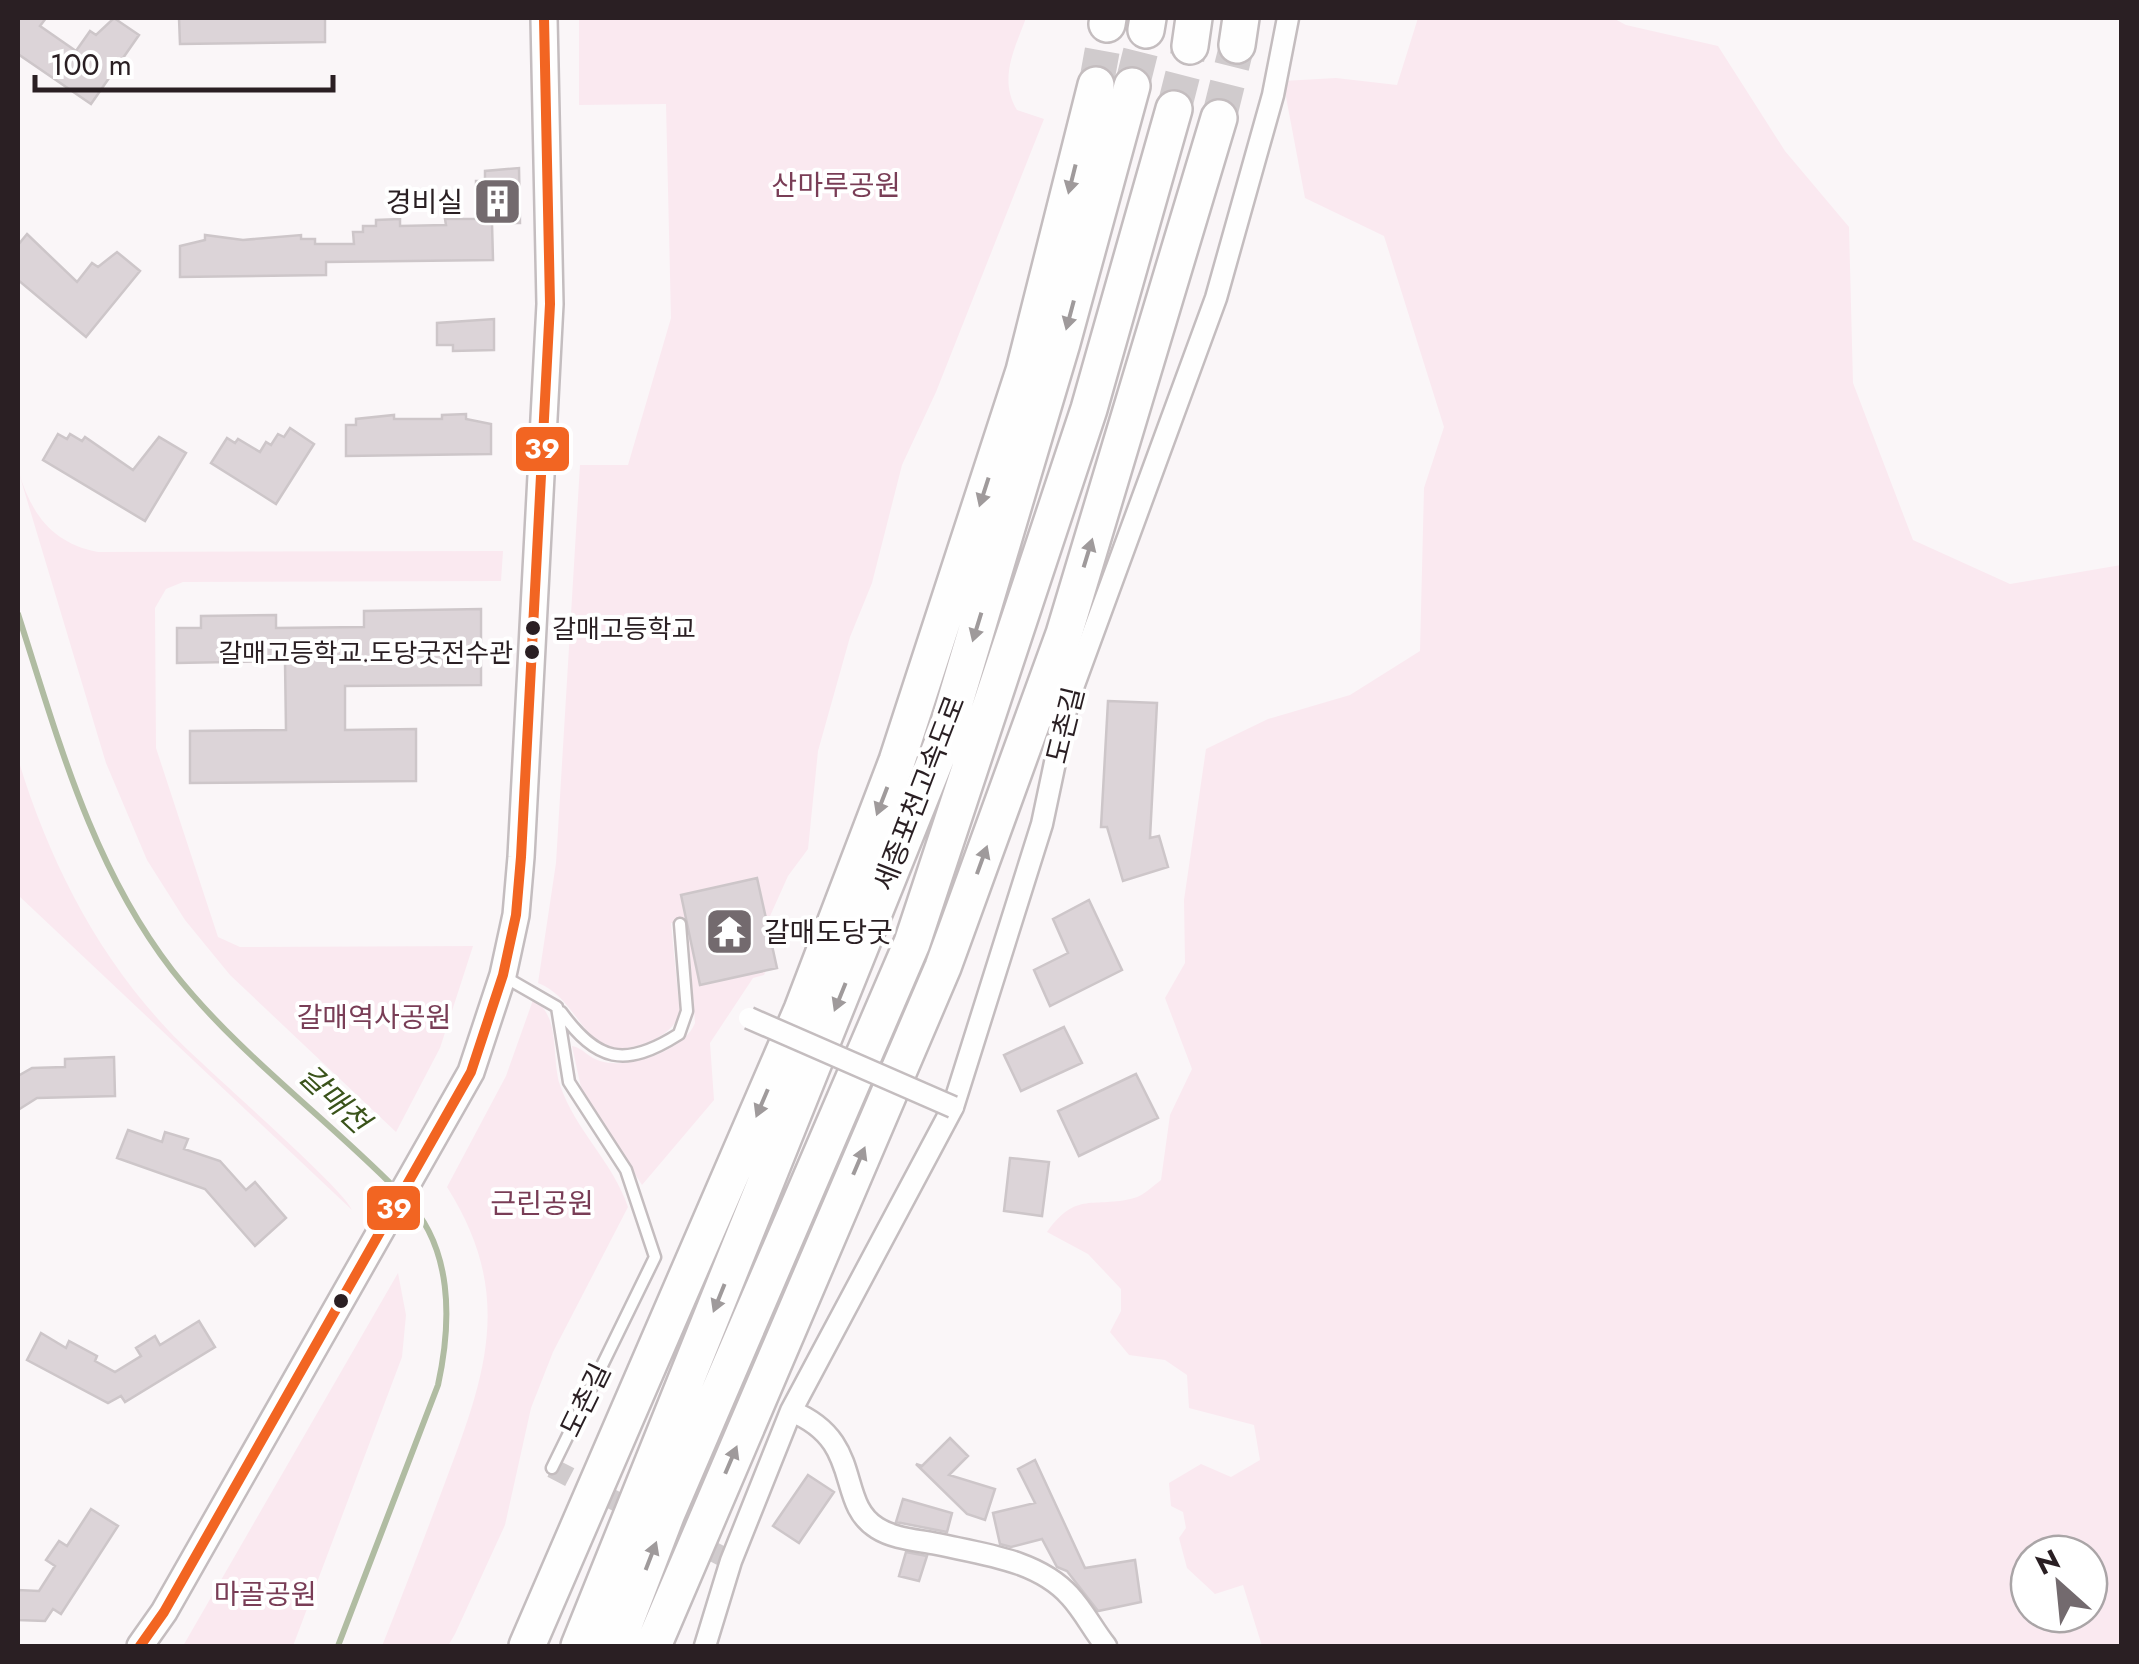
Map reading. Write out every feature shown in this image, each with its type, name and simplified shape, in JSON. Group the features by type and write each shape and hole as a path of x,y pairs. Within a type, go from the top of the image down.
{"highway":[{"path":"527,1646 802,1010 897,762 1024,370 1096,85"},
{"name":"세종포천고속도로","path":"579,1646 944,739 1062,344 1132,86"},
{"name":"세종포천고속도로","path":"616,1646 667,1513 912,943 1089,410 1174,109"},
{"path":"653,1646 943,967 1064,634 1219,118"}],"street":[{"path":"140,1646 164,1612 423,1161 471,1072 502,975 516,916 521,856 544,471 550,304 544,18"},
{"name":"도촌길","path":"705,1646 731,1562 790,1411 953,1106 1042,824 1068,701 1216,298 1273,96 1288,18"},
{"path":"749,1018 953,1106"},
{"path":"790,1411 812,1420 828,1434 846,1462 861,1514 878,1530 1009,1560 1050,1576 1072,1597 1106,1646"}],"lane":[{"path":"502,975 557,1007 590,1048 604,1056 643,1050 678,1034 686,1024 680,924"},
{"name":"도촌길","path":"552,1468 655,1257 626,1170 568,1082 557,1007"}],"green space":[{"name":"산마루공원","path":"579,18 1026,18 1010,64 1009,87 1017,110 1044,119 936,392 902,465 872,583 850,637 818,751 808,849 788,876 766,925 772,958 764,975 753,978 710,1043 714,1100 642,1185 582,1092 572,1046 600,1061 625,1063 667,1050 689,1033 695,1023 688,926 671,923 680,1014 667,1031 649,1042 606,1050 558,996 538,983 556,863 580,465 628,465 671,318 666,104 579,105"},
{"path":"1418,18 1613,18 1626,25 1718,46 1785,151 1849,227 1853,383 1913,540 2010,584 2121,565 2121,1646 1262,1646 1243,1585 1215,1594 1187,1568 1179,1538 1186,1528 1183,1512 1171,1506 1169,1483 1201,1464 1231,1477 1260,1460 1254,1425 1189,1408 1187,1375 1165,1360 1129,1355 1110,1332 1121,1311 1121,1289 1088,1254 1047,1232 1077,1206 1134,1198 1161,1180 1170,1115 1192,1069 1165,998 1185,963 1184,900 1206,749 1268,719 1350,695 1420,651 1424,488 1444,427 1384,236 1305,198 1283,81 1336,78 1397,85"},
{"name":"갈매역사공원","path":"18,470 29,500 45,524 68,541 98,552 503,551 501,581 183,582 166,589 155,608 156,748 218,937 240,947 473,946 440,1048 396,1132 230,975 185,920 147,860 106,763"},
{"path":"18,759 60,869 118,969 168,1030 324,1177 352,1210 18,895"},
{"name":"근린공원","path":"533,1000 548,1015 557,1074 567,1101 628,1207 553,1352 531,1408 505,1525 455,1634 448,1646 382,1646 471,1409 487,1337 481,1264 468,1227 447,1187 506,1076"},
{"name":"마골공원","path":"398,1273 406,1315 402,1357 293,1646 183,1646"}],"building":[{"path":"18,18 46,18 40,26 76,51 90,31 96,35 114,18 139,35 91,104 18,54"},
{"path":"179,18 325,18 325,42 180,44"},
{"path":"519,168 520,223 492,223 493,260 326,262 326,275 180,277 180,246 205,240 205,235 243,240 301,235 301,239 315,239 315,244 354,244 353,232 363,232 363,226 376,226 376,220 400,219 400,226 446,225 445,219 476,219 476,181 485,181 485,171"},
{"path":"27,234 77,282 92,263 98,267 117,252 140,271 86,337 18,280 18,245"},
{"path":"494,319 494,350 453,351 453,345 437,345 437,323"},
{"path":"466,414 466,419 491,424 491,454 346,456 346,425 356,425 356,419 394,415 394,419 442,419 442,415"},
{"path":"290,428 314,444 276,504 211,463 227,438 235,443 238,439 260,452 266,442 271,445 278,434 284,437"},
{"path":"58,434 67,439 70,434 82,441 85,437 133,470 159,437 186,453 145,521 43,460"},
{"path":"481,609 481,685 345,686 345,730 416,729 416,781 190,783 190,731 286,730 285,661 177,663 177,628 201,628 201,616 276,615 276,628 364,627 364,611"},
{"path":"1108,701 1157,703 1150,838 1159,836 1168,867 1123,881 1107,827 1101,827"},
{"name":"갈매도당굿","path":"757,878 777,968 700,985 681,895"},
{"path":"1089,900 1122,970 1050,1006 1034,970 1068,953 1053,919"},
{"path":"1064,1027 1082,1063 1021,1091 1004,1055"},
{"path":"114,1057 115,1096 37,1098 18,1110 18,1076 32,1068 65,1067 65,1059"},
{"path":"1136,1074 1158,1118 1079,1156 1058,1111"},
{"path":"128,1130 162,1142 165,1132 188,1139 184,1149 220,1161 246,1190 255,1182 286,1218 255,1246 205,1189 117,1158"},
{"path":"1010,1158 1049,1162 1042,1216 1004,1211"},
{"path":"199,1321 215,1347 125,1402 121,1396 108,1403 27,1360 41,1333 66,1348 69,1341 97,1356 95,1361 115,1372 141,1356 136,1348 155,1336 160,1345"},
{"path":"950,1438 968,1456 949,1475 995,1489 985,1520 967,1514 916,1464 922,1466"},
{"path":"1035,1460 1085,1568 1135,1560 1141,1602 1098,1611 1067,1571 1057,1567 1042,1539 1011,1547 1000,1544 993,1513 1035,1503 1018,1469"},
{"path":"808,1475 834,1492 799,1543 773,1526"},
{"path":"903,1499 952,1513 947,1532 896,1522"},
{"path":"91,1509 118,1526 61,1614 53,1609 45,1621 18,1620 18,1590 39,1591 55,1566 46,1560 59,1541 67,1546"},
{"path":"906,1552 927,1556 919,1581 899,1576"}],"waterway":[{"name":"갈매천","path":"18,614 80,799 119,888 144,930 172,970 224,1028 396,1189"},
{"name":"갈매천","path":"338,1646 438,1385 443,1361 446,1311 440,1262 421,1217 405,1198"}],"tunnel":[{"path":"1096,85 1107,24"},
{"path":"1132,86 1146,30"},
{"path":"1219,118 1237,45"},
{"path":"1174,109 1190,46"},
{"path":"552,1468 731,1561"}],"transit line":[{"name":"39","path":"140,1646 164,1612 471,1072 503,975 516,915 521,857 550,304 544,18"}],"place":[{"name":"경비실","path":"498,202"},
{"name":"갈매고등학교","path":"533,628"},
{"name":"갈매고등학교.도당굿전수관","path":"532,652"},
{"name":"갈매도당굿","path":"729,932"}]}
